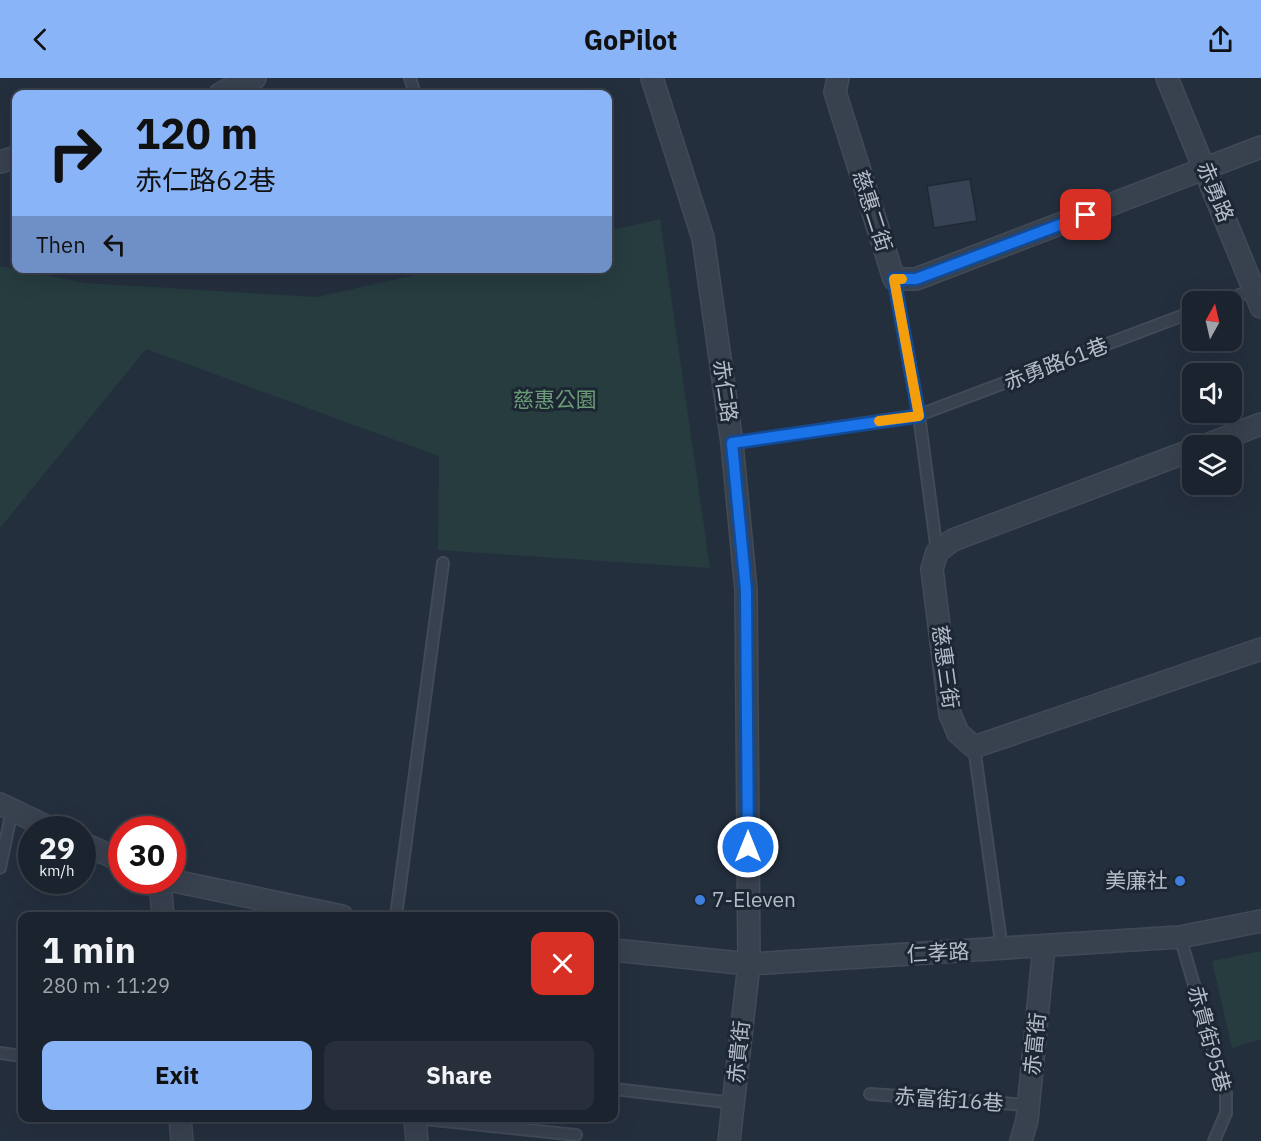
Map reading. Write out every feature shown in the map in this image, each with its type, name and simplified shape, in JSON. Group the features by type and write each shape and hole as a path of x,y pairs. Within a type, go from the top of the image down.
{"street":[{"name":"赤仁路","path":"652,78 703,238 732,443 746,590 749,964"},
{"name":"慈惠二街","path":"838,78 835,92 894,279 916,279 1261,147"},
{"name":"赤勇路","path":"1167,78 1258,294"},
{"path":"1232,435 1261,424"},
{"path":"937,552 953,540 1182,454"},
{"name":"慈惠三街","path":"937,552 932,569 950,714 958,733 974,747"},
{"path":"974,747 1261,649"},
{"path":"6,807 25,816"},
{"path":"186,884 323,912"},
{"path":"161,894 163,912"},
{"name":"仁孝路","path":"618,950 749,964 1180,937 1261,921"},
{"name":"赤富街","path":"1021,1141 1028,1105 1044,946"},
{"name":"赤貴街","path":"729,1141 749,964"},
{"path":"180,1122 182,1141"},
{"path":"415,1122 417,1141"}],"lane":[{"path":"894,279 919,416 937,552"},
{"path":"1242,297 1258,294"},
{"name":"赤勇路61巷","path":"732,443 919,416 1182,316"},
{"path":"397,912 443,563"},
{"path":"974,747 1002,949"},
{"path":"0,868 6,807"},
{"name":"赤貴街95巷","path":"1180,937 1226,1093 1226,1113 1214,1141"},
{"path":"0,1053 18,1055"},
{"path":"618,1089 734,1103"},
{"name":"赤富街16巷","path":"870,1094 1028,1105"},
{"path":"453,1122 576,1135"}],"green space":[{"name":"慈惠公園","path":"660,219 710,568 438,550 439,456 146,349 0,528 0,266 12,268 12,273 35,273 85,283 317,297 424,273 612,273 612,230"},
{"path":"1261,951 1261,1039 1232,1048 1212,961"}],"building":[{"path":"970,179 977,221 934,228 927,186"}],"slow traffic":[{"path":"879,421 919,416 894,279 902,279"}],"place":[{"name":"美廉社","path":"1180,881"},
{"name":"7-Eleven","path":"700,900"}],"route":[{"path":"748,847 746,590 732,443 919,416 894,279 916,279 1086,215"}]}
